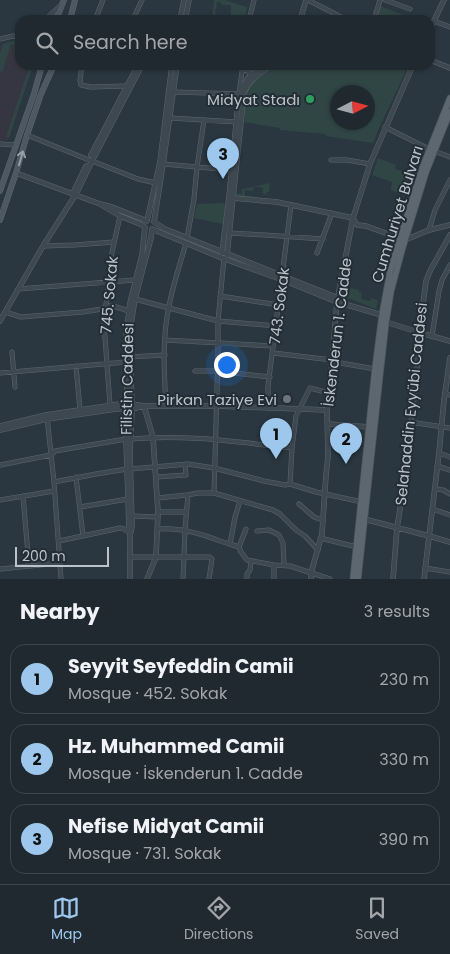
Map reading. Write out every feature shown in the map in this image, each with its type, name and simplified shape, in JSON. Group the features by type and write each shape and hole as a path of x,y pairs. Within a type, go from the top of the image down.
{"main road":[{"path":"72,15 76,0"},
{"path":"58,15 64,2"},
{"path":"0,190 41,70"},
{"path":"0,220 27,135 52,70"},
{"name":"Cumhuriyet Bulvarı","path":"353,579 375,369 390,272 403,239 450,98"},
{"name":"Cumhuriyet Bulvarı","path":"432,150 450,112"},
{"name":"Cumhuriyet Bulvarı","path":"358,579 386,322 403,239"}],"street":[{"path":"97,15 103,0"},
{"path":"135,15 142,0"},
{"path":"181,15 184,0"},
{"path":"186,15 188,0"},
{"path":"250,15 254,0"},
{"path":"302,15 307,0 338,15"},
{"path":"376,15 380,0"},
{"path":"385,0 410,9"},
{"path":"435,19 444,0"},
{"path":"50,15 64,2"},
{"path":"435,21 450,27"},
{"path":"0,38 13,36"},
{"path":"435,62 450,68"},
{"path":"81,70 81,85 91,87 126,86"},
{"path":"0,321 74,194 135,70"},
{"path":"90,160 139,70"},
{"path":"145,227 160,162 171,70"},
{"path":"152,229 154,227 176,70"},
{"path":"214,494 218,321 242,70"},
{"path":"246,70 251,74"},
{"path":"239,94 245,82 257,70"},
{"path":"224,256 229,233 244,93 251,80 264,70"},
{"name":"İskenderun 1. Cadde","path":"311,576 318,550 322,520 328,456 327,410 338,300 353,218 370,164 411,70"},
{"path":"174,92 239,94"},
{"path":"170,118 237,122"},
{"path":"166,406 165,340 168,307 186,240 194,199 204,120"},
{"path":"385,127 450,157"},
{"path":"27,135 138,179 156,183"},
{"path":"0,144 16,146"},
{"path":"330,160 347,160 370,164"},
{"path":"163,164 232,170"},
{"path":"16,173 147,221 150,220 186,240 224,256 382,315"},
{"path":"429,230 435,210 450,180"},
{"path":"233,198 277,202 353,218 357,225 403,239 450,225"},
{"path":"100,204 149,230 152,229 186,240"},
{"name":"743. Sokak","path":"268,408 273,346 291,205"},
{"path":"317,253 332,213"},
{"name":"745. Sokak","path":"110,405 104,310 114,242 120,216"},
{"name":"Filistin Caddesi","path":"130,533 132,516 126,335 135,280 142,254 145,227"},
{"name":"Filistin Caddesi","path":"128,359 135,299 152,229"},
{"path":"229,233 322,239"},
{"name":"Selahaddin Eyyübi Caddesi","path":"392,579 422,333 426,281 450,235"},
{"path":"43,246 114,242"},
{"path":"432,336 439,291 442,280 450,265"},
{"path":"18,289 135,280"},
{"path":"220,296 279,305"},
{"path":"135,299 218,321 276,326"},
{"path":"5,312 21,317 83,312 102,309 106,306 117,306 129,311"},
{"path":"386,322 450,341"},
{"path":"165,340 273,346"},
{"path":"12,352 16,387"},
{"path":"273,353 332,360 375,369"},
{"path":"0,373 107,364 128,359 165,355"},
{"path":"424,579 450,358"},
{"path":"76,366 80,410"},
{"path":"195,371 217,371 270,377"},
{"path":"290,484 296,416 310,388 329,393"},
{"path":"0,428 110,405 327,410"},
{"path":"47,417 129,406"},
{"path":"144,406 153,437 158,498 156,556 147,579"},
{"path":"47,417 61,579"},
{"path":"410,422 450,428"},
{"path":"328,424 369,427"},
{"path":"0,465 51,455 55,450 153,437 215,440 292,448"},
{"path":"439,453 450,457"},
{"path":"54,482 129,469 185,464 214,468 264,481 285,485 290,484 362,502"},
{"path":"156,477 186,475 185,464"},
{"path":"437,466 450,470"},
{"name":"Filistin Caddesi","path":"129,469 130,579"},
{"path":"76,477 83,536"},
{"path":"435,489 443,490 450,494"},
{"path":"0,500 54,491"},
{"path":"158,498 198,493 214,494 278,512 318,550"},
{"path":"183,579 188,495"},
{"path":"23,496 29,566"},
{"path":"80,507 128,500"},
{"path":"230,544 240,502"},
{"path":"300,504 314,517 322,520"},
{"path":"432,509 450,515"},
{"path":"132,516 186,512"},
{"path":"364,520 450,542"},
{"path":"59,541 120,528 130,533"},
{"path":"158,529 169,528 206,535 239,547 245,558 250,561 284,565 297,568 311,576 330,579"},
{"path":"239,547 246,528"},
{"path":"257,530 269,530 279,535 282,543 284,565"},
{"path":"320,538 357,547"},
{"path":"130,557 211,557 209,579"},
{"path":"247,579 250,561"},
{"path":"0,569 60,563"},
{"path":"274,565 274,579"},
{"path":"425,568 450,572"}],"shaded area":[{"path":"15,41 15,70 31,70 8,141 0,140 0,45"}],"green space":[{"path":"214,0 224,0 247,7 246,15 231,15 231,5 223,5 217,2 216,15 212,15"},
{"path":"380,6 403,15 377,15"},
{"path":"15,41 15,45 11,44 2,72 0,71 0,54 3,44"},
{"path":"28,70 31,70 9,138 6,137"},
{"path":"270,70 407,70 373,143 326,136 326,134 280,130 280,128 244,122 246,96 249,88"},
{"path":"378,158 396,165 395,169 412,174 405,196 391,190 392,182 372,175"},
{"path":"270,183 269,192 266,195 263,194 261,187 254,187 253,191 245,190 245,196 258,197 258,199 238,197 236,193 242,194 242,189"},
{"path":"223,203 226,206 223,224 194,218 197,204"},
{"path":"345,279 351,280 349,288 359,290 362,293 361,299 370,301 371,298 378,300 376,309 348,298 343,293"}],"place":[{"name":"Midyat Stadı","path":"310,99"},
{"name":"Nefise Midyat Camii","path":"223,179"},
{"name":"Pirkan Taziye Evi","path":"287,399"},
{"name":"Seyyit Seyfeddin Camii","path":"276,459"},
{"name":"Hz. Muhammed Camii","path":"346,464"}]}
